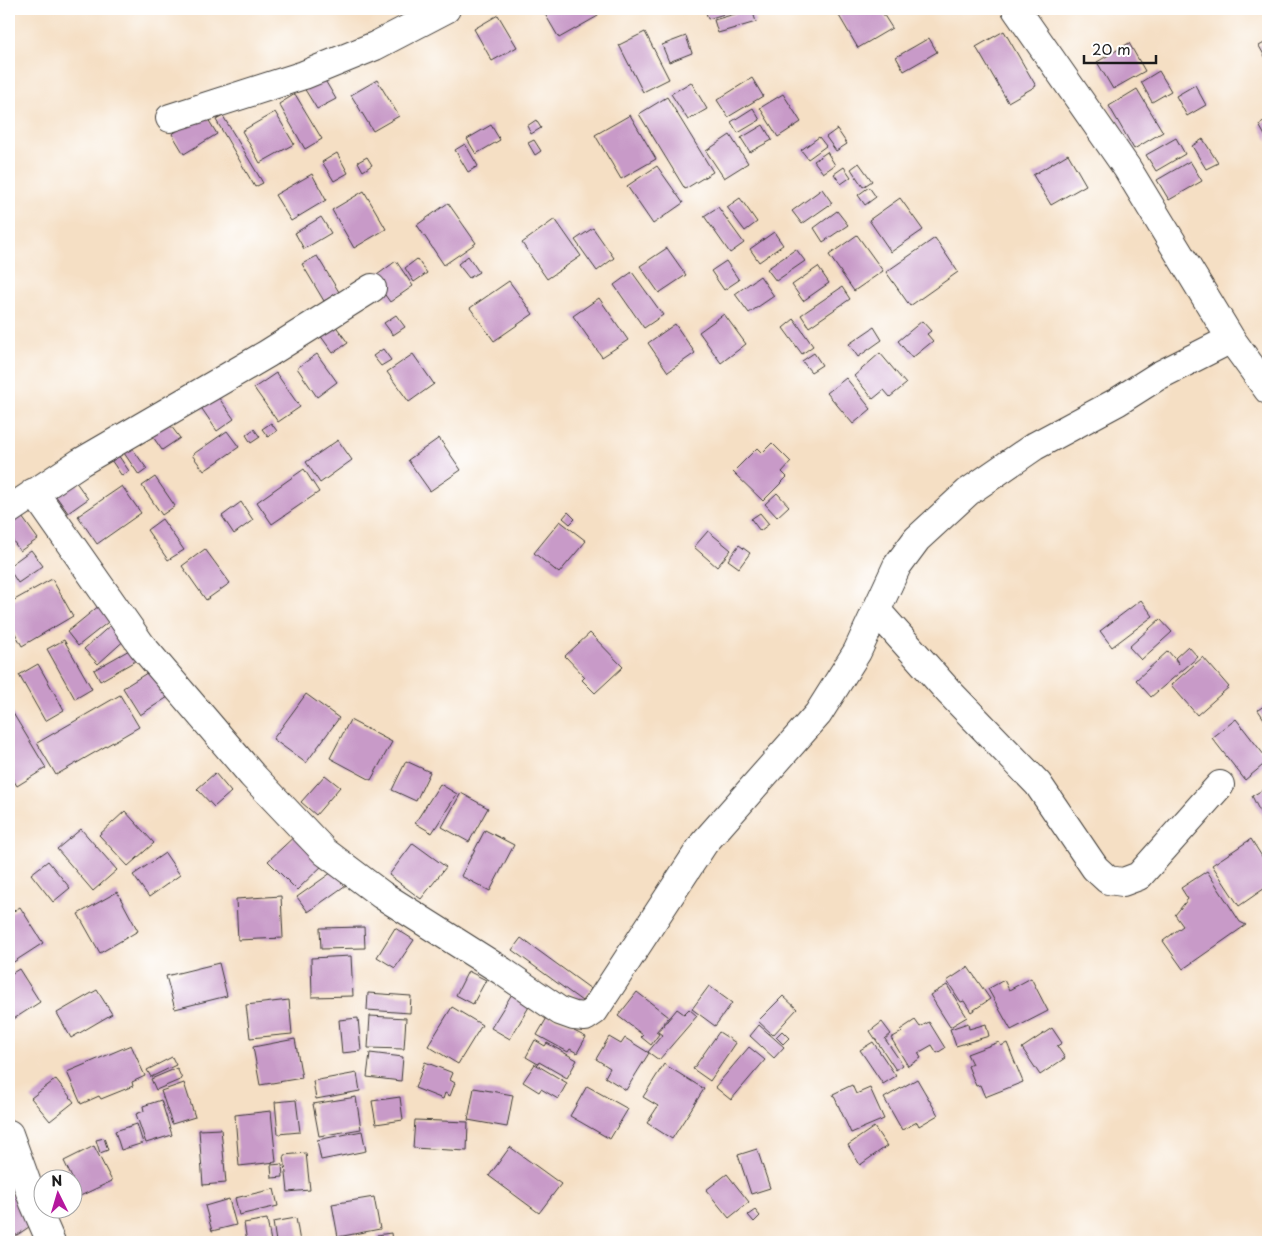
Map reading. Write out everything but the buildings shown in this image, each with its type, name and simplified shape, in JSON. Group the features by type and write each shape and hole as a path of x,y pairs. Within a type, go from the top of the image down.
{"street":[{"path":"170,118 313,71 375,46 446,9"},
{"path":"1016,9 1127,168 1231,339 1268,390"},
{"path":"9,510 81,462 267,354 372,288"},
{"path":"34,492 142,646 252,774 325,852 382,895 502,971 560,1011 574,1016 585,1017 594,1011 704,843 818,714 857,652 897,566 917,539 968,492 1035,446 1118,402 1158,376 1231,339"},
{"path":"877,611 949,692 1038,784 1096,868 1108,880 1123,882 1139,876 1220,784"},
{"path":"9,1134 34,1203 51,1242"}]}
